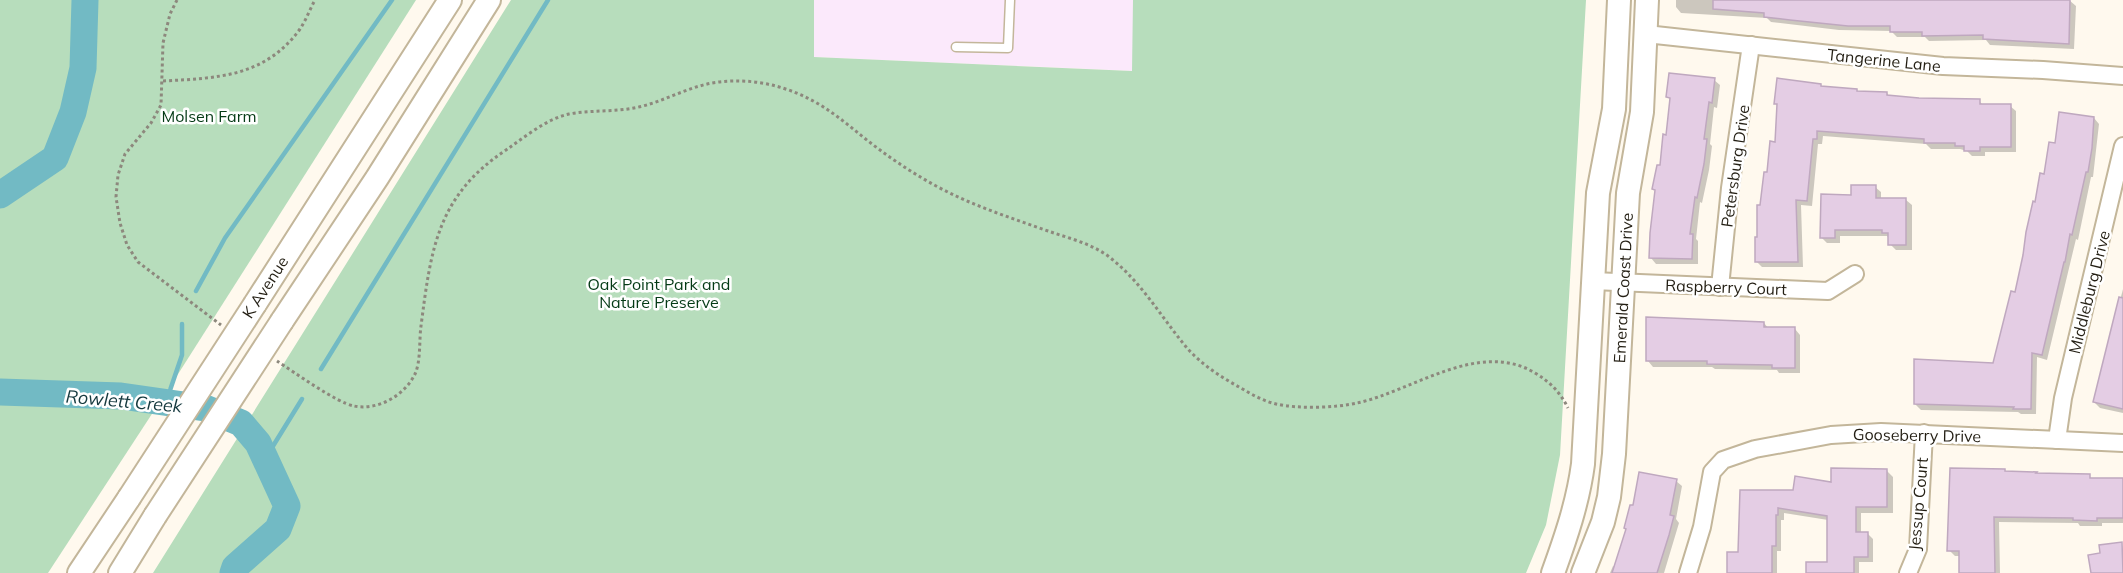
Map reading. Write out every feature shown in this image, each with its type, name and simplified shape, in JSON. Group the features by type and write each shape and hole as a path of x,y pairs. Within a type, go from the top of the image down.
{"main road":[{"name":"K Avenue","path":"79,573 450,0"},
{"name":"K Avenue","path":"120,573 377,178 489,0"},
{"name":"Emerald Coast Drive","path":"1553,573 1580,489 1598,193 1614,109 1619,0"},
{"name":"Emerald Coast Drive","path":"1583,573 1603,522 1614,454 1628,193 1642,112 1647,0"}],"street":[{"name":"Tangerine Lane","path":"1646,34 1944,66 2123,76"},
{"name":"Petersburg Drive","path":"1720,287 1730,188 1751,45"},
{"name":"Middleburg Drive","path":"2058,440 2063,398 2123,146"},
{"name":"Raspberry Court","path":"1593,282 1828,291 1855,274"},
{"name":"Gooseberry Drive","path":"1688,573 1702,527 1712,472 1716,465 1730,457 1806,438 1856,433 1924,433 2123,443"},
{"name":"Jessup Court","path":"1908,573 1918,549 1924,433"}],"lane":[{"path":"956,47 1008,48 1010,0"}],"path":[{"path":"177,0 163,43 161,105 151,123 125,154 118,175 116,197 127,245 138,262 227,330"},
{"path":"163,81 225,77 249,70 280,52 301,28 315,0"},
{"path":"276,361 353,406 370,406 386,402 403,391 417,371 429,263 441,223 450,205 474,176 496,156 544,124 566,114 636,108 711,83 740,82 776,85 796,92 827,110 884,153 947,191 985,209 1086,244 1107,256 1140,286 1190,351 1221,376 1262,399 1278,405 1320,407 1358,403 1470,364 1499,361 1522,365 1549,382 1562,396 1570,412"}],"shaded area":[{"path":"814,0 1133,0 1133,71 814,57"}],"green space":[{"name":"Molsen Farm","path":"0,0 416,0 180,371 48,573 0,573"},
{"name":"Oak Point Park and Nature Preserve","path":"511,0 814,0 814,57 1132,71 1133,0 1586,0 1560,455 1546,525 1526,573 153,573"}],"building":[{"path":"1713,0 2070,0 2069,44 1983,39 1983,35 1922,36 1922,32 1890,32 1890,26 1848,26 1764,17 1764,13 1713,9"},
{"path":"1669,73 1715,78 1704,139 1707,139 1704,164 1697,198 1695,197 1690,234 1693,234 1692,259 1649,258 1655,190 1652,189 1657,165 1660,165 1663,134 1666,135 1670,98 1666,97"},
{"path":"1777,78 1821,84 1821,86 1857,89 1857,91 1887,92 1887,95 1980,99 1980,104 2011,104 2011,147 1980,147 1980,151 1964,151 1964,146 1955,146 1955,143 1924,143 1924,139 1817,131 1817,139 1813,139 1807,201 1796,200 1798,262 1755,262 1757,205 1760,205 1764,172 1767,172 1770,141 1775,142 1777,104 1774,104"},
{"path":"2059,112 2094,117 2092,148 2042,355 2032,353 2031,409 1914,404 1914,359 1993,363 2011,291 2015,292 2040,173 2044,174 2049,142 2055,143"},
{"path":"1851,185 1876,185 1876,198 1906,198 1906,245 1888,245 1888,233 1882,233 1882,230 1835,230 1835,238 1820,238 1821,194 1851,195"},
{"path":"2119,297 2123,298 2123,409 2093,402"},
{"path":"1646,317 1764,322 1764,327 1795,327 1795,368 1772,368 1772,365 1707,364 1707,361 1646,361"},
{"path":"1831,468 1887,469 1887,507 1856,507 1856,532 1868,532 1868,557 1854,557 1854,573 1806,573 1806,562 1827,562 1827,516 1778,508 1776,546 1772,546 1772,573 1727,573 1727,552 1738,552 1740,490 1793,490 1795,476 1831,482"},
{"path":"1950,468 2005,469 2005,471 2036,473 2090,474 2090,478 2123,478 2123,518 2097,518 2097,521 2073,520 2073,518 1994,517 1995,573 1959,573 1959,551 1947,551"},
{"path":"1639,472 1677,479 1670,515 1674,516 1669,535 1657,573 1612,573 1626,529 1624,528 1630,505 1633,505"},
{"path":"2122,542 2123,573 2091,573 2088,555 2100,553 2099,545"}],"waterway":[{"name":"Rowlett Creek","path":"0,195 55,158 73,112 83,68 85,0"},
{"path":"196,291 225,238 392,0"},
{"path":"321,369 548,0"},
{"path":"166,402 182,355 182,324"},
{"name":"Rowlett Creek","path":"0,392 121,396 205,408 241,423 258,443 287,506 278,529 235,567 233,573"},
{"path":"265,459 302,399"}]}
